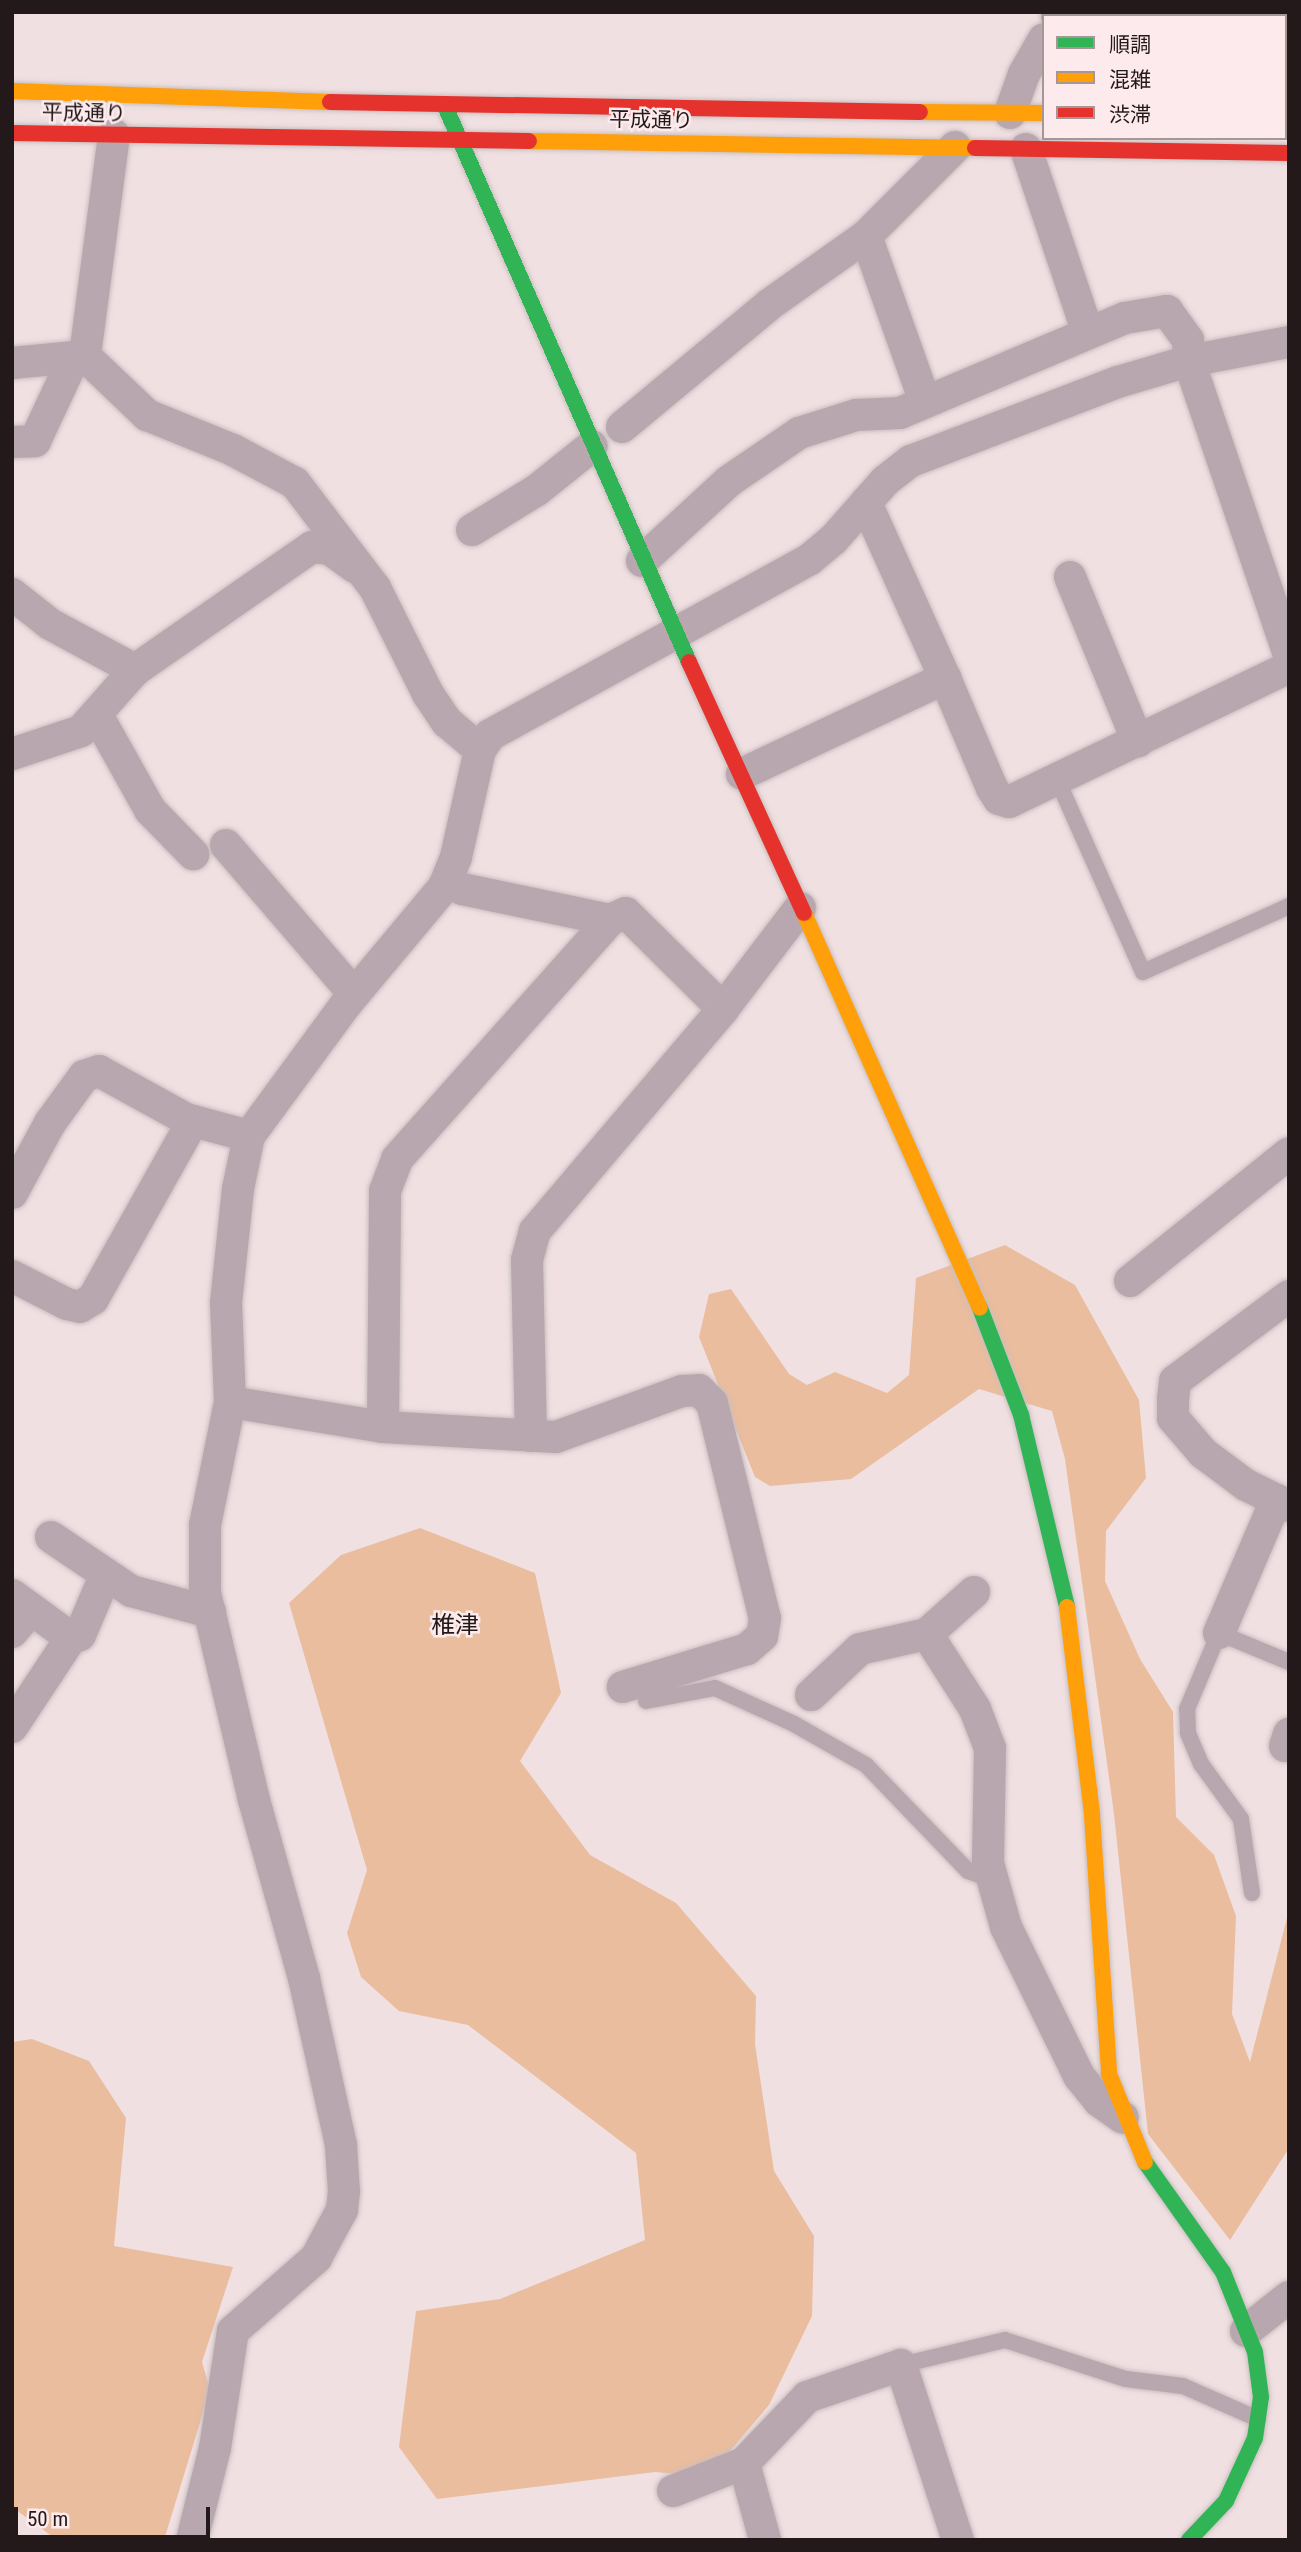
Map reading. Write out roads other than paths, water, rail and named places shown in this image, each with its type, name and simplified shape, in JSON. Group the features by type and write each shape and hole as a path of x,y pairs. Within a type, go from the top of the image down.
{"street":[{"path":"1010,113 1024,74 1042,42"},
{"name":"平成通り","path":"12,91 446,106 1042,113"},
{"path":"446,106 457,137 642,561 742,774 989,1327 1021,1415 1063,1578 1092,1815 1110,2074 1123,2118 1142,2157 1223,2272 1255,2351 1261,2398 1244,2471 1226,2501 1189,2540"},
{"name":"平成通り","path":"12,134 457,137 1289,153"},
{"path":"12,442 35,440 79,358 114,135"},
{"path":"622,427 770,304 866,236 955,147"},
{"path":"1026,149 1088,333"},
{"path":"866,236 925,402"},
{"path":"642,561 729,481 799,433 856,415 900,413 1125,318 1167,311 1188,340 1189,361 1289,655"},
{"path":"192,2540 209,2475 233,2331 316,2258 342,2210 344,2192 341,2145 304,1978 254,1800 205,1592 205,1525 230,1402 226,1303 238,1189 249,1136 354,994 447,880 480,750 490,735 676,629 810,559 911,461 1118,382 1189,361 1289,342"},
{"path":"12,363 79,358 147,415 233,450 295,483 375,589 428,694 447,722 480,750"},
{"path":"472,530 537,490 592,446"},
{"path":"866,503 945,678 976,756 999,799 1009,802 1289,667"},
{"path":"12,754 62,740 81,731 135,670 312,547 330,549 358,569"},
{"path":"1070,577 1138,742"},
{"path":"12,594 50,624 135,670"},
{"path":"742,774 945,678"},
{"path":"97,715 150,810 193,854"},
{"path":"226,845 354,994"},
{"path":"447,880 462,889 610,920"},
{"path":"531,1436 527,1260 535,1231 723,1009 800,908"},
{"path":"383,1427 385,1191 397,1159 610,920 626,913 723,1009"},
{"path":"12,1193 50,1123 84,1076 99,1070 194,1121 249,1136"},
{"path":"12,1276 67,1304 80,1307 93,1299 194,1121"},
{"path":"1130,1281 1289,1153"},
{"path":"1219,1633 1282,1503 1246,1485 1203,1454 1174,1418 1175,1381 1289,1296"},
{"path":"230,1402 383,1427 556,1437 682,1391 699,1390 712,1403 765,1618 762,1636 747,1649 635,1694"},
{"path":"51,1537 105,1576 131,1591 210,1612"},
{"path":"12,1727 71,1638 80,1635 105,1576"},
{"path":"811,1695 860,1649 927,1634 974,1592"},
{"path":"18,1612 71,1638"},
{"path":"927,1634 975,1709 990,1748 988,1863 1006,1927 1079,2076 1098,2101 1123,2118"},
{"path":"1246,2331 1289,2297"},
{"path":"673,2491 744,2463 807,2397 901,2365 958,2540"},
{"path":"744,2463 765,2540"}],"lane":[{"path":"1057,779 1143,972 1289,906"},
{"path":"1252,1893 1241,1819 1201,1764 1188,1733 1187,1709 1219,1633 1289,1661"},
{"path":"635,1694 715,1688 794,1724 866,1765 968,1871 993,1880"},
{"path":"901,2365 1005,2340 1126,2379 1183,2386 1258,2419"}],"district":[{"name":"椎津","path":"455,1626"}]}
